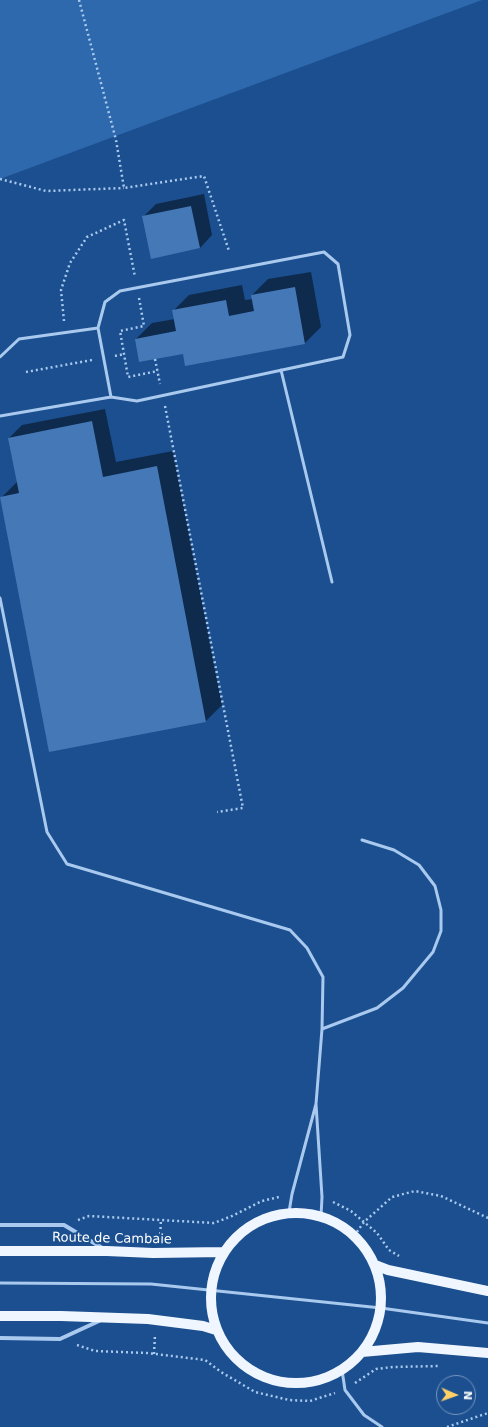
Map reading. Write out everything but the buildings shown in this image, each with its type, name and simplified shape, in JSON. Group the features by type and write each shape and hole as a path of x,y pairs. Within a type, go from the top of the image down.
{"main road":[{"path":"290,1212 321,1216 340,1225 361,1242 375,1265 380,1286 381,1308 374,1332 362,1352 342,1370 318,1381 291,1384 265,1378 242,1365 224,1345 216,1330 210,1306 211,1290 215,1270 223,1252 241,1232 264,1218 290,1212"},
{"name":"Route de Cambaie","path":"0,1251 107,1251 153,1253 223,1252"},
{"path":"375,1265 388,1270 488,1291"},
{"path":"0,1316 62,1316 148,1319 203,1326 216,1330"},
{"path":"362,1352 418,1347 488,1353"}],"street":[{"path":"0,1225 64,1225 107,1251"},
{"path":"0,1338 60,1339 104,1318"}],"lane":[{"path":"0,416 111,397 137,401 343,357 350,335 338,264 324,252 120,291 105,302 98,328 111,397"},
{"path":"0,357 19,339 98,328"},
{"path":"281,370 332,582"},
{"path":"0,598 47,832 67,864 290,930 307,948 323,977 322,1029 316,1104 322,1197 321,1216"},
{"path":"322,1029 377,1008 403,988 433,952 441,931 441,910 435,886 419,865 394,850 362,840"},
{"path":"290,1212 292,1194 316,1104"},
{"path":"0,1283 151,1284 381,1308 488,1323"},
{"path":"342,1370 345,1390 364,1415 382,1427"}],"path":[{"path":"79,0 116,140 124,188"},
{"path":"0,179 46,190 124,188 204,176 229,251"},
{"path":"65,332 61,290 70,263 87,237 124,220 144,326 120,332 128,377 158,371"},
{"path":"26,372 124,354"},
{"path":"155,359 243,808 217,812"},
{"path":"354,1236 364,1222 392,1197 415,1191 441,1196 488,1218"},
{"path":"64,1225 89,1216 214,1223 262,1201 292,1194"},
{"path":"322,1197 351,1211 377,1233 389,1250 400,1256"},
{"path":"60,1339 95,1351 147,1353 204,1360 255,1392 289,1400 310,1401 345,1390 376,1369 392,1366 415,1366"},
{"path":"447,1427 488,1413"}],"shaded area":[{"path":"0,0 482,0 0,179"}]}
